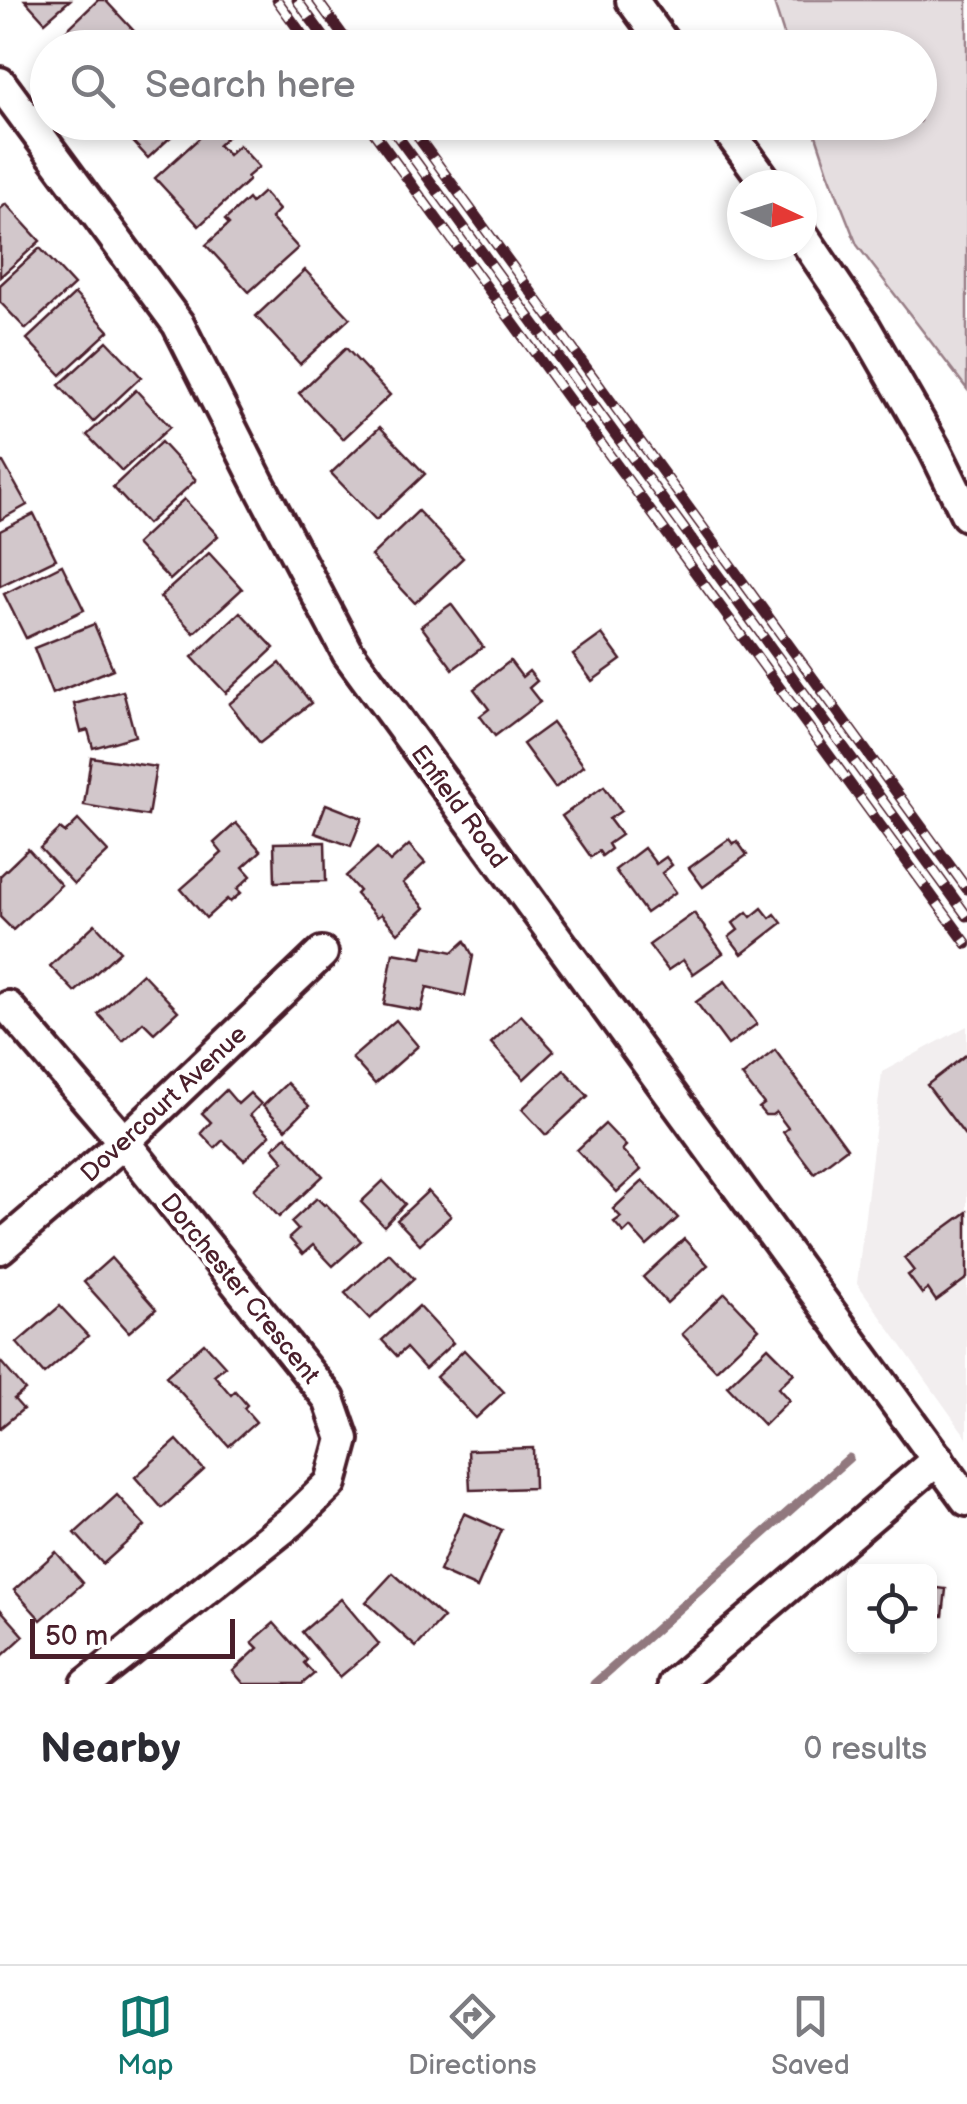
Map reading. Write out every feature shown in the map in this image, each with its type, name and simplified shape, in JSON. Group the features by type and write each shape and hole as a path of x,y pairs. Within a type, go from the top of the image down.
{"street":[{"path":"632,0 654,30"},
{"name":"Enfield Road","path":"0,83 30,124"},
{"name":"Enfield Road","path":"42,140 178,324 348,653 967,1500"},
{"path":"735,140 757,170"},
{"path":"817,257 866,328 967,515"},
{"name":"Dovercourt Avenue","path":"0,1248 124,1142 322,953"},
{"name":"Dorchester Crescent","path":"8,1007 124,1142 329,1399 342,1439 331,1483 292,1522 87,1684"},
{"path":"674,1684 938,1460"}],"shaded area":[{"path":"773,0 967,0 967,389 857,245 818,140 937,140 937,30 783,30"},
{"path":"967,1026 967,1438 857,1283 882,1072"}],"building":[{"path":"25,0 70,0 45,22"},
{"path":"98,0 105,0 133,30 67,30"},
{"path":"132,140 168,140 148,158"},
{"path":"197,140 223,140 218,145 228,155 239,145 259,167 199,226 155,178"},
{"path":"263,192 279,210 271,218 298,248 249,292 206,245 229,224 225,220 248,199 251,203"},
{"path":"6,204 40,241 0,277 0,209"},
{"path":"40,248 74,285 26,329 0,302 0,285"},
{"path":"305,270 350,318 300,364 256,316"},
{"path":"75,294 109,331 61,375 27,339"},
{"path":"107,341 141,377 93,422 59,385"},
{"path":"346,348 390,395 343,439 299,393"},
{"path":"136,390 170,427 122,471 87,435"},
{"path":"380,427 425,474 376,520 331,473"},
{"path":"161,442 196,480 147,524 113,487"},
{"path":"3,462 27,505 0,520 0,463"},
{"path":"184,499 218,536 170,580 136,544"},
{"path":"418,511 463,558 415,603 371,556"},
{"path":"34,514 56,559 0,586 0,531"},
{"path":"209,553 242,589 194,633 160,597"},
{"path":"62,565 84,610 26,638 4,594"},
{"path":"451,604 483,647 453,669 421,626"},
{"path":"240,612 274,648 226,693 192,657"},
{"path":"94,624 113,669 52,694 34,648"},
{"path":"602,634 621,660 592,681 573,655"},
{"path":"510,661 522,677 529,671 537,681 529,688 540,702 495,736 480,716 489,709 474,689"},
{"path":"280,663 311,703 260,743 229,704"},
{"path":"123,691 135,736 93,748 88,730 81,732 74,704"},
{"path":"552,723 584,766 555,788 523,744"},
{"path":"91,757 156,767 148,816 84,805"},
{"path":"604,786 621,811 609,819 621,835 608,844 611,849 602,856 599,851 591,857 562,816"},
{"path":"326,804 362,818 351,846 315,833"},
{"path":"78,820 108,852 74,884 40,848 60,829 65,833"},
{"path":"236,823 261,851 243,867 251,876 237,889 241,893 230,902 227,899 206,918 181,889 222,853 214,843"},
{"path":"729,839 733,844 737,841 747,855 703,887 689,868"},
{"path":"325,842 326,881 275,882 274,843"},
{"path":"409,845 425,863 403,883 425,908 398,933 356,894 359,891 346,876 377,848 390,862"},
{"path":"644,848 656,864 666,857 672,865 662,873 676,892 646,913 615,870"},
{"path":"28,849 61,885 13,930 0,917 0,876"},
{"path":"762,908 770,918 775,914 782,923 742,954 729,937 738,930 733,923 747,912 751,917"},
{"path":"694,913 723,953 693,974 683,960 668,970 649,945"},
{"path":"95,924 120,951 75,992 50,966"},
{"path":"465,941 473,956 465,996 427,987 421,1011 384,1004 393,953 422,958 425,946 453,952"},
{"path":"142,973 178,1011 154,1033 143,1022 123,1041 98,1014"},
{"path":"725,981 757,1024 728,1045 696,1002"},
{"path":"521,1015 554,1051 524,1079 491,1043"},
{"path":"396,1020 418,1046 375,1084 352,1058"},
{"path":"775,1050 847,1148 814,1173 783,1132 788,1128 776,1112 765,1115 759,1108 764,1104 742,1076"},
{"path":"967,1054 967,1138 927,1085"},
{"path":"564,1070 588,1096 546,1135 522,1109"},
{"path":"287,1083 309,1106 286,1129 263,1106"},
{"path":"226,1090 238,1104 250,1093 261,1104 250,1115 270,1135 244,1160 223,1140 215,1148 201,1133 211,1122 202,1113"},
{"path":"605,1124 641,1170 617,1192 577,1150"},
{"path":"286,1136 323,1176 279,1217 254,1189 284,1161 273,1148"},
{"path":"383,1181 405,1204 384,1226 361,1202"},
{"path":"643,1181 678,1218 647,1246 630,1227 624,1233 614,1222 621,1217 613,1209"},
{"path":"428,1191 451,1216 420,1244 397,1220"},
{"path":"317,1198 361,1241 333,1266 313,1245 303,1254 289,1238 298,1230 291,1222"},
{"path":"967,1212 967,1278 936,1301 928,1289 922,1294 908,1275 914,1271 904,1258"},
{"path":"684,1239 708,1265 667,1303 643,1277"},
{"path":"389,1253 414,1279 370,1319 345,1293"},
{"path":"111,1258 156,1309 129,1332 84,1282"},
{"path":"725,1293 759,1329 716,1370 682,1334"},
{"path":"60,1306 88,1336 44,1374 17,1343"},
{"path":"419,1306 453,1343 425,1369 406,1348 397,1356 382,1340"},
{"path":"204,1343 225,1366 214,1375 231,1395 235,1391 256,1422 229,1446 166,1376"},
{"path":"768,1347 794,1373 778,1388 789,1400 764,1425 727,1386"},
{"path":"464,1350 504,1392 476,1418 436,1377"},
{"path":"0,1361 25,1390 14,1399 23,1409 0,1428"},
{"path":"177,1440 204,1470 162,1508 135,1477"},
{"path":"533,1448 534,1488 470,1490 468,1450"},
{"path":"117,1495 145,1526 103,1564 75,1533"},
{"path":"464,1513 502,1530 477,1588 439,1571"},
{"path":"56,1552 83,1583 41,1620 14,1590"},
{"path":"393,1573 443,1618 416,1647 366,1602"},
{"path":"937,1588 946,1589 943,1616 937,1616"},
{"path":"341,1599 379,1644 340,1677 302,1632"},
{"path":"0,1609 24,1636 0,1658"},
{"path":"274,1623 307,1660 304,1663 314,1674 302,1684 244,1684 233,1671 258,1648 252,1642"}],"waterway":[{"path":"594,1684 849,1458"}],"railway":[{"path":"277,0 299,30"},
{"path":"297,0 319,30"},
{"path":"317,0 339,30"},
{"path":"379,140 967,944"},
{"path":"400,140 967,916"},
{"path":"420,140 967,889"}]}
